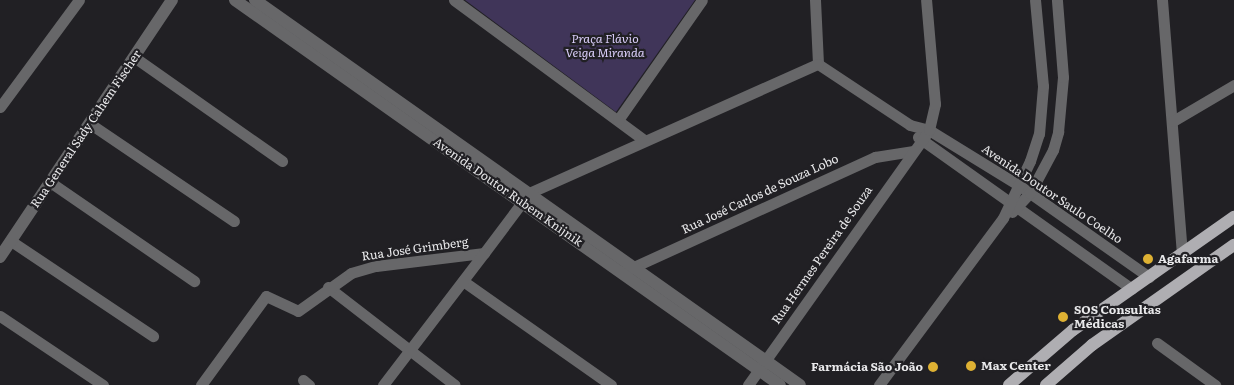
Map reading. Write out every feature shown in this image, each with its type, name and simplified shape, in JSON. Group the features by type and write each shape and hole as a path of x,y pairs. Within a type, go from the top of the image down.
{"main road":[{"path":"1009,385 1044,353 1234,217"},
{"path":"1046,385 1092,345 1234,245"}],"street":[{"path":"0,107 79,0"},
{"name":"Rua General Sady Cahem Fischer","path":"0,257 172,0"},
{"name":"Avenida Doutor Rubem Knijnik","path":"235,0 306,43 761,365 800,385"},
{"name":"Avenida Doutor Rubem Knijnik","path":"255,0 306,43"},
{"path":"454,0 644,140"},
{"path":"618,120 702,0"},
{"path":"816,0 818,64"},
{"path":"926,0 935,104 929,130"},
{"path":"1014,205 1039,134 1043,86 1035,0"},
{"path":"879,385 1003,218 1014,205 1030,193 1053,150 1058,132 1063,77 1056,0"},
{"path":"1162,0 1182,254"},
{"path":"1038,32 1060,31"},
{"path":"134,57 282,161"},
{"name":"Avenida Doutor Saulo Coelho","path":"818,64 910,125 929,130 1020,186 1149,277"},
{"name":"Rua José Grimberg","path":"201,385 263,298 270,295 298,311 328,287 351,273 376,266 484,253 526,198 644,140 818,64"},
{"path":"1173,121 1234,85"},
{"path":"90,123 234,222"},
{"name":"Avenida Doutor Saulo Coelho","path":"910,125 917,146 1014,205 1132,289"},
{"name":"Rua Hermes Pereira de Souza","path":"748,385 929,130"},
{"name":"Rua José Carlos de Souza Lobo","path":"627,270 875,157 917,146"},
{"path":"50,182 194,281"},
{"path":"11,241 153,336"},
{"path":"383,385 409,348 484,253"},
{"path":"462,281 612,385"},
{"path":"328,287 455,385"},
{"path":"0,316 103,385"},
{"path":"1157,343 1215,385"},
{"name":"Avenida Doutor Rubem Knijnik","path":"761,365 780,385"}],"green space":[{"name":"Praça Flávio Veiga Miranda","path":"465,0 695,0 616,112"}],"place":[{"name":"Agafarma","path":"1148,259"},
{"name":"SOS Consultas Médicas","path":"1063,317"},
{"name":"Max Center","path":"971,366"},
{"name":"Farmácia São João","path":"933,367"}]}
